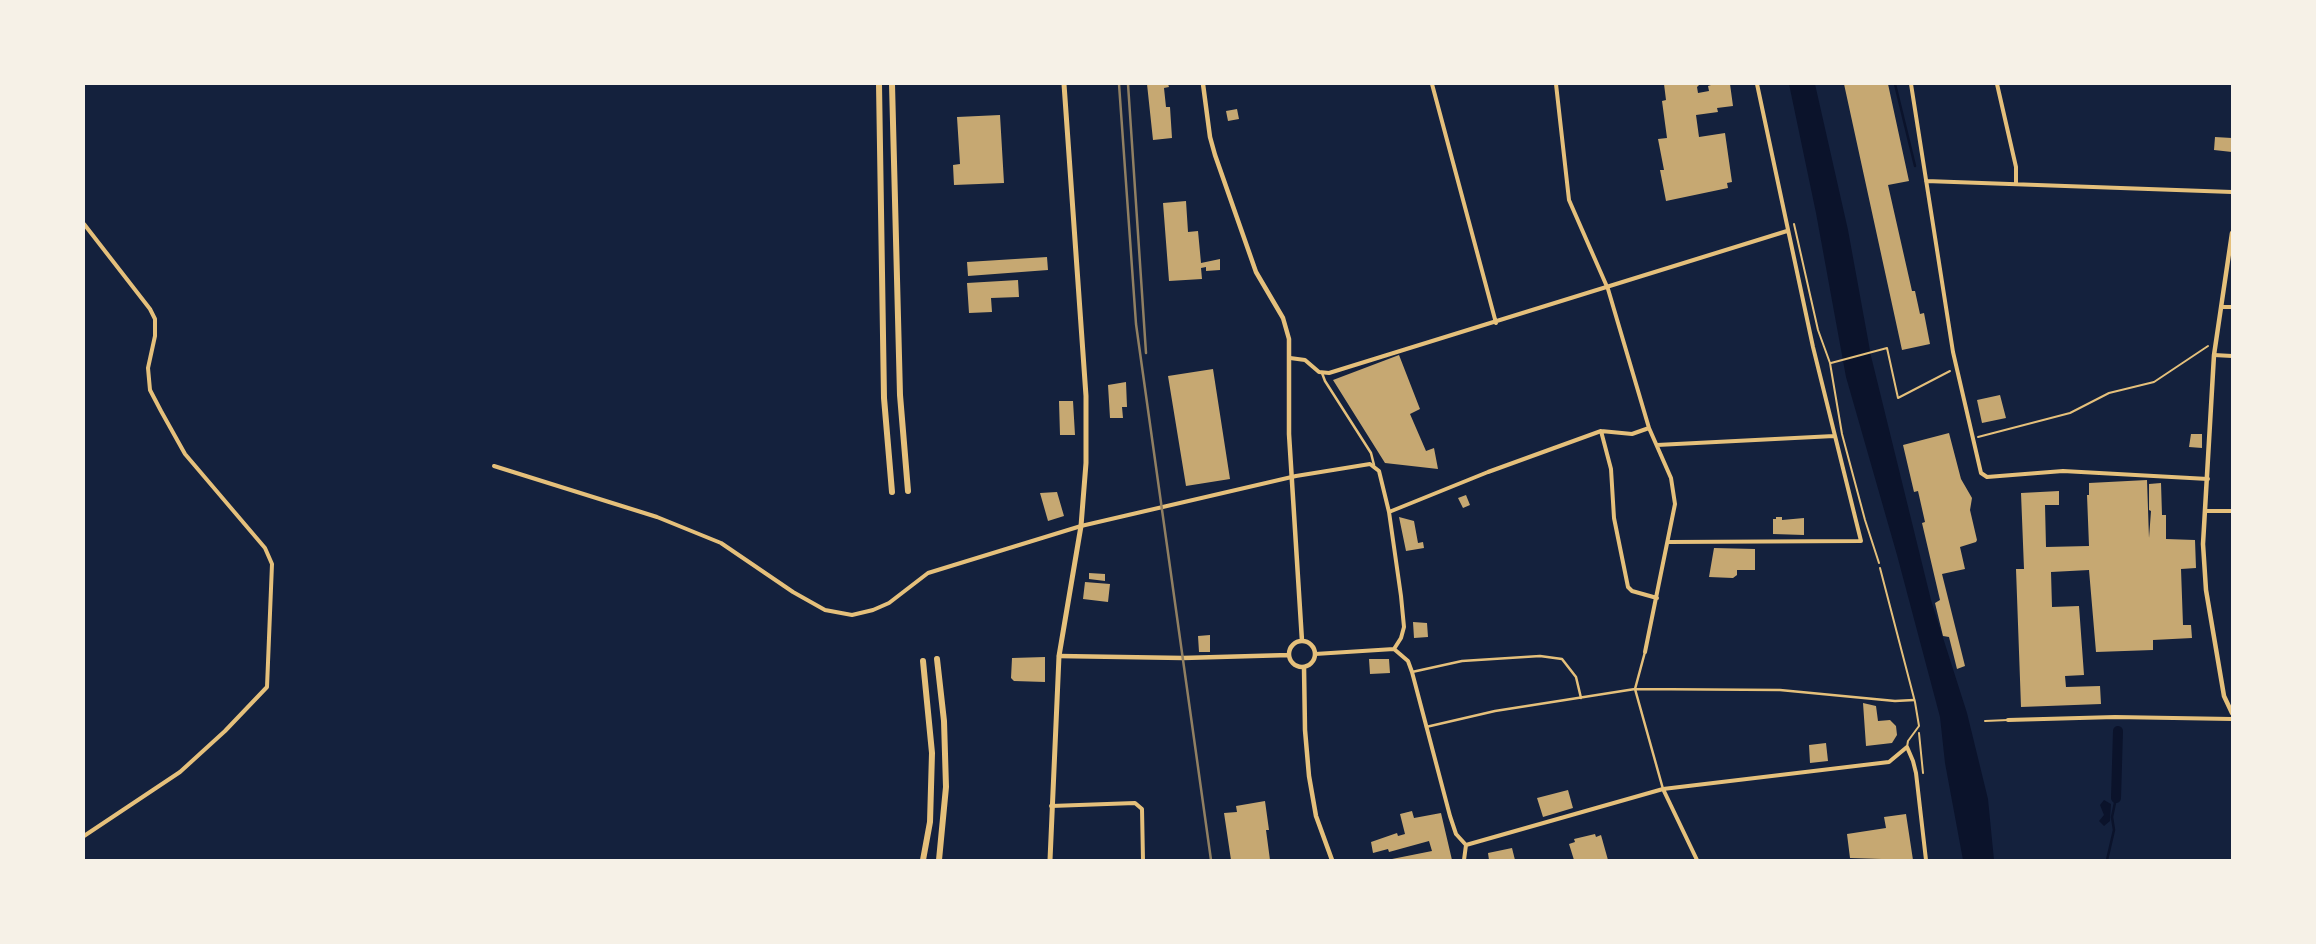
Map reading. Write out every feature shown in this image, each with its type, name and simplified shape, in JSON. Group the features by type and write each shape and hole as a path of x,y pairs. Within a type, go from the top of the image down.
{"highway":[{"path":"879,84 884,398 892,492"},
{"path":"892,84 900,387 908,491"},
{"path":"937,659 944,721 946,787 939,860"},
{"path":"922,661 930,722 932,779 930,822 923,860"}],"main road":[{"path":"1050,860 1059,656 1081,526 1086,463 1086,396 1064,84"}],"street":[{"path":"1204,84 1210,137 1215,155 1256,272 1286,328 1290,358 1289,434 1302,641"},
{"path":"1432,84 1496,323"},
{"path":"1556,84 1569,200 1608,288 1648,428 1671,478 1676,504 1645,652 1634,689 1663,790 1697,860"},
{"path":"1669,542 1861,541 1834,436 1787,231 1757,84"},
{"path":"1911,84 1957,368 1980,473 1987,477 2063,472 2208,480"},
{"path":"1997,84 2016,167 2016,184"},
{"path":"1926,181 2232,192"},
{"path":"84,224 155,319 155,336 148,368 150,390 161,411 185,454 265,548 272,564 267,687 226,731 180,772 84,836"},
{"path":"1322,373 1329,373 1496,323 1787,231"},
{"path":"2232,233 2230,259 2214,355 2203,544 2206,590 2224,696 2232,713"},
{"path":"2221,307 2232,308"},
{"path":"2214,355 2232,356"},
{"path":"1290,358 1305,360 1322,373 1325,381 1371,453 1374,465 1379,471 1389,512 1404,627 1401,638 1394,649"},
{"path":"1389,512 1488,472 1601,431 1632,434 1648,428"},
{"path":"1601,431 1611,469 1614,518 1628,587 1632,591 1657,598"},
{"path":"1657,445 1834,436"},
{"path":"494,466 657,517 721,542 794,592 825,610 852,614 889,603 928,573 1081,526 1292,478 1366,464 1374,465"},
{"path":"2206,512 2232,511"},
{"path":"1302,641 1311,644 1315,654 1313,661 1304,667 1294,664 1289,655 1292,646 1302,641"},
{"path":"1315,654 1394,649 1408,661 1456,834 1466,845 1464,860"},
{"path":"1059,656 1183,658 1289,655"},
{"path":"1412,672 1462,661 1540,656 1562,660 1576,677 1581,698"},
{"path":"1304,667 1304,730 1309,776 1316,816 1332,860"},
{"path":"1426,726 1495,711 1634,689 1780,690 1914,700"},
{"path":"2008,720 2115,716 2232,718"},
{"path":"1466,845 1663,790 1889,762 1907,747 1914,760 1926,860"},
{"path":"1052,806 1135,803 1142,809 1143,860"}],"lane":[{"path":"1880,568 1919,726 1908,741 1907,747"},
{"path":"1985,721 2008,720"}],"path":[{"path":"1792,216 1818,330 1830,363 1842,434 1880,568"},
{"path":"1973,438 2070,414 2109,393 2154,382 2166,376 2216,340"},
{"path":"1830,363 1887,348 1898,398 1957,368"},
{"path":"1919,726 1924,779"}],"water":[{"path":"1789,84 1815,84 1848,230 1871,356 1931,600 1967,713 1988,799 1994,860 1963,860 1945,763 1940,717 1897,555 1846,377 1816,213"},
{"path":"2104,800 2111,804 2110,821 2104,826 2099,821 2104,815 2100,805"}],"building":[{"path":"1147,84 1168,84 1169,87 1164,88 1166,107 1170,107 1172,138 1153,140"},
{"path":"1664,84 1700,84 1697,87 1698,93 1709,91 1708,86 1714,84 1730,84 1733,106 1717,108 1718,112 1696,115 1699,137 1725,133 1732,182 1727,183 1728,188 1666,201 1660,170 1664,170 1658,139 1667,138 1662,101 1666,100"},
{"path":"1844,84 1888,84 1909,181 1888,185 1912,291 1915,291 1920,314 1924,313 1930,344 1902,350"},
{"path":"1237,109 1239,119 1228,121 1226,111"},
{"path":"1000,115 1004,183 954,185 953,165 960,164 957,117"},
{"path":"2215,137 2232,138 2232,152 2214,150"},
{"path":"1186,201 1188,232 1198,231 1201,263 1220,259 1220,270 1206,271 1206,267 1201,268 1202,279 1169,281 1163,203"},
{"path":"1047,257 1048,270 968,276 967,262"},
{"path":"1018,280 1019,297 991,298 992,312 969,313 967,283"},
{"path":"1399,355 1420,409 1410,414 1426,451 1434,448 1438,469 1385,463 1333,380"},
{"path":"1213,369 1230,479 1186,486 1168,376"},
{"path":"1126,382 1127,407 1122,407 1123,418 1110,418 1108,385"},
{"path":"2000,395 2006,418 1982,423 1977,400"},
{"path":"1059,401 1073,401 1075,435 1060,435"},
{"path":"1949,433 1961,479 1972,498 1970,510 1977,540 1960,547 1965,569 1942,574 1965,666 1957,669 1949,637 1943,636 1935,603 1940,600 1922,523 1925,522 1918,491 1914,492 1903,445"},
{"path":"2191,434 2202,434 2202,448 2189,447"},
{"path":"2147,480 2149,538 2151,511 2149,510 2149,484 2161,483 2162,515 2166,515 2166,539 2195,540 2196,568 2181,569 2183,625 2191,625 2192,638 2153,640 2153,650 2096,652 2089,570 2051,572 2052,607 2079,606 2084,675 2065,676 2066,687 2100,686 2101,704 2021,707 2016,569 2024,569 2021,493 2059,491 2059,505 2045,505 2046,547 2089,546 2087,495 2089,495 2089,483"},
{"path":"1057,492 1064,516 1048,521 1040,493"},
{"path":"1466,495 1470,505 1463,508 1458,498"},
{"path":"1399,517 1414,521 1418,543 1423,542 1424,548 1406,551"},
{"path":"1776,517 1782,517 1782,520 1804,518 1804,535 1773,534 1773,519 1776,519"},
{"path":"1714,548 1755,549 1755,570 1737,570 1737,575 1733,578 1709,577"},
{"path":"1089,573 1105,574 1105,581 1089,579"},
{"path":"1085,582 1110,584 1108,602 1083,599"},
{"path":"1413,622 1427,623 1428,637 1414,638"},
{"path":"1210,635 1210,652 1199,652 1198,636"},
{"path":"1045,657 1045,682 1014,681 1011,678 1012,658"},
{"path":"1369,659 1389,659 1390,673 1370,674"},
{"path":"1863,703 1876,706 1878,721 1890,720 1896,726 1897,735 1892,743 1866,746"},
{"path":"1826,743 1828,761 1810,763 1809,745"},
{"path":"1568,790 1573,808 1543,817 1537,798"},
{"path":"1265,801 1269,830 1266,830 1270,860 1231,860 1224,813 1237,812 1236,806"},
{"path":"1412,811 1414,818 1441,813 1452,860 1387,860 1432,851 1429,841 1389,852 1388,849 1373,853 1371,842 1397,833 1398,836 1405,834 1400,814"},
{"path":"1906,814 1913,860 1850,858 1847,834 1886,828 1884,817"},
{"path":"1595,834 1596,837 1601,835 1608,860 1574,860 1569,844 1575,842 1574,839"},
{"path":"1512,848 1515,860 1489,860 1488,853"}],"waterway":[{"path":"1895,84 1915,166"},
{"path":"2116,798 2118,731"},
{"path":"2107,860 2114,830 2112,817 2116,798"}],"railway":[{"path":"1119,84 1136,324 1211,860"},
{"path":"1128,84 1146,353"}]}
